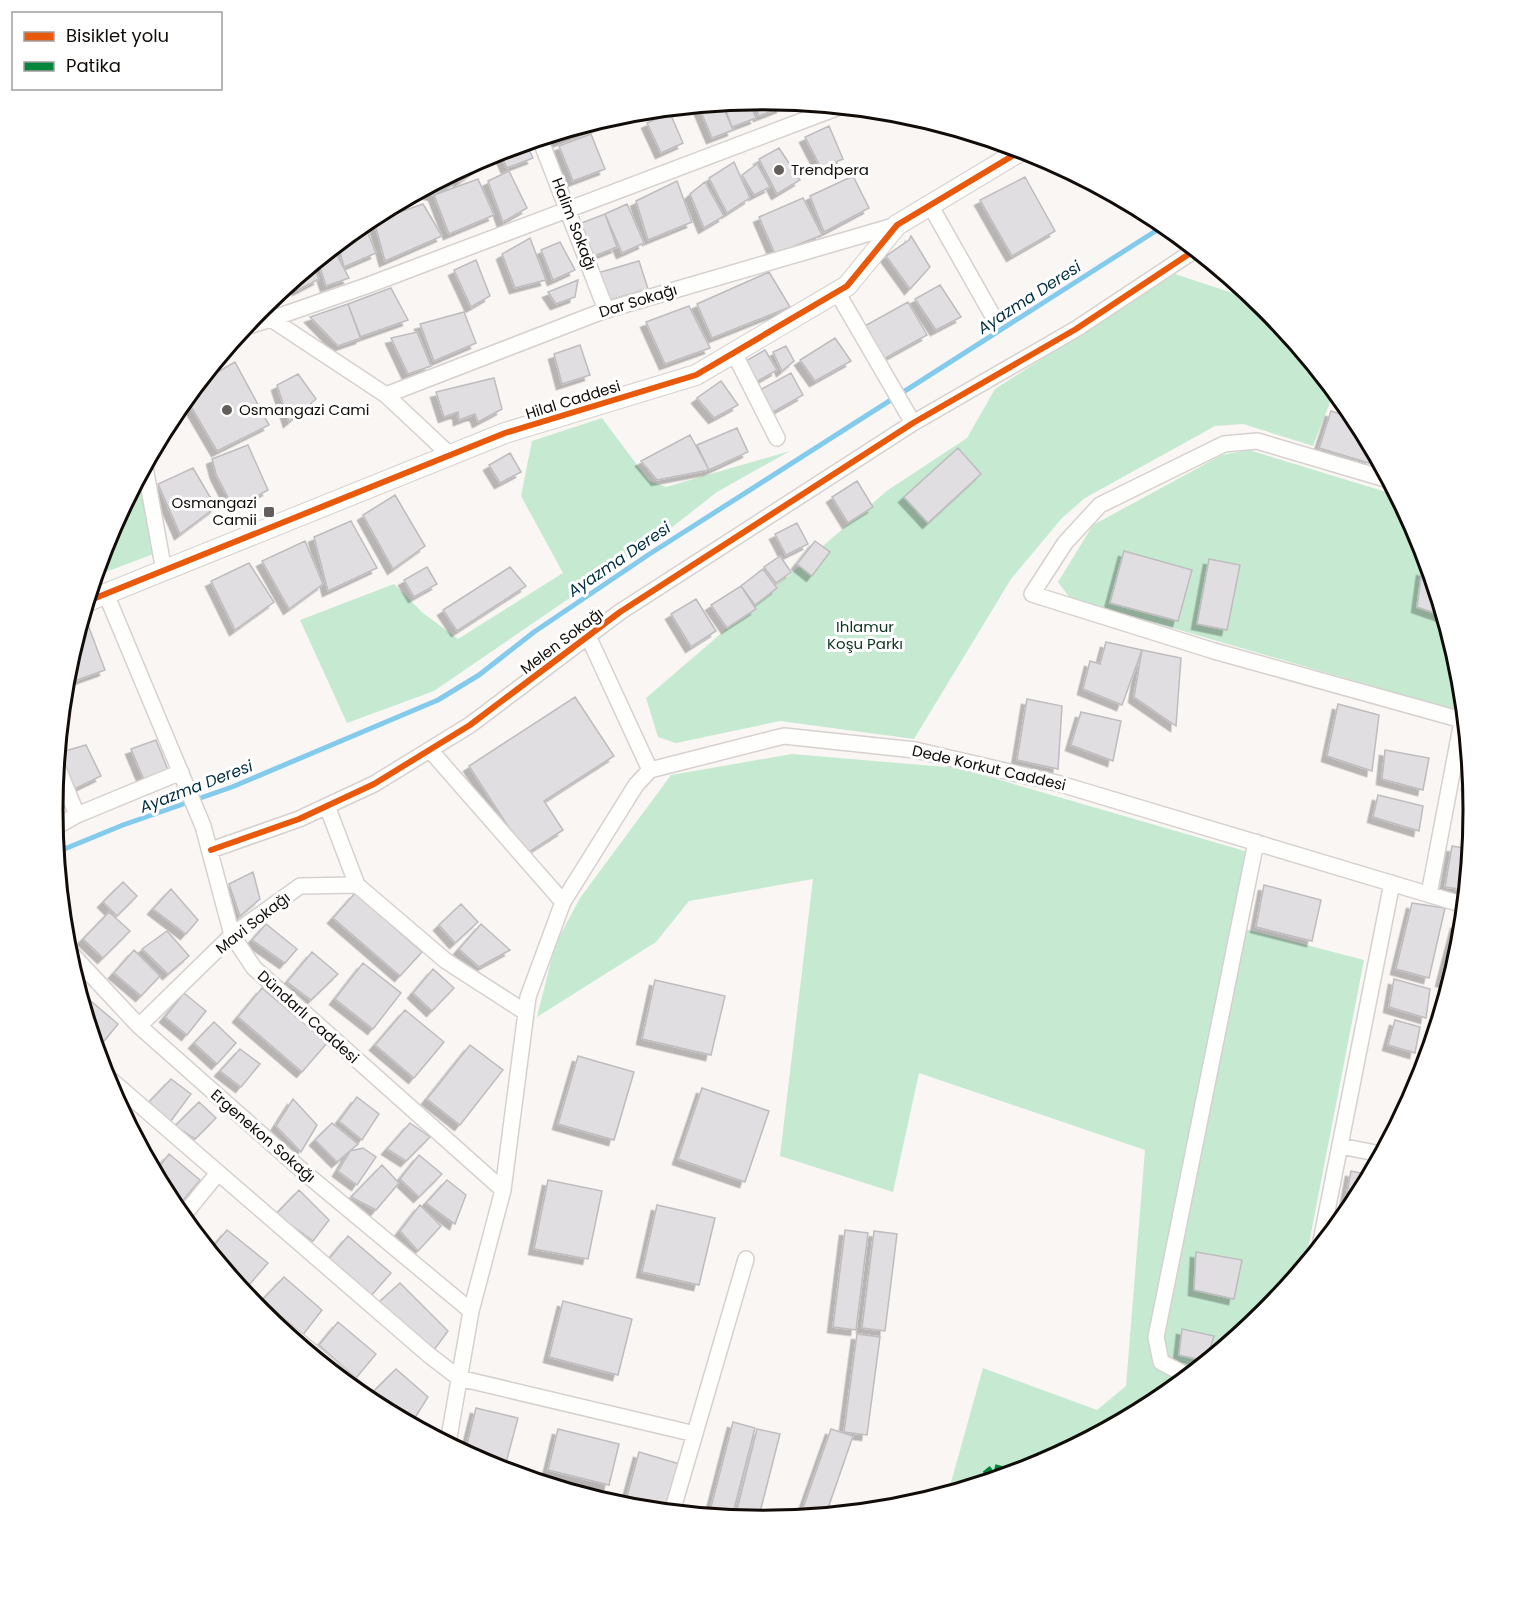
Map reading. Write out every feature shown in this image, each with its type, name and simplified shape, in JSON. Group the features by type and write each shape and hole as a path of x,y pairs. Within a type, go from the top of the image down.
{"street":[{"path":"261,322 366,286 824,113"},
{"name":"Halim Sokağı","path":"543,146 569,208 603,302 603,311"},
{"name":"Hilal Caddesi","path":"97,598 505,433 696,375 847,286 897,225 1012,156"},
{"path":"930,205 994,318"},
{"name":"Dar Sokağı","path":"386,395 603,311 897,225"},
{"name":"Melen Sokağı","path":"211,850 299,819 374,784 430,750 470,725 620,612 913,423 1076,329 1188,254"},
{"path":"837,292 913,423"},
{"path":"271,319 386,395 450,455"},
{"path":"734,353 777,438"},
{"path":"1378,477 1257,441 1224,444 1100,505 1065,543 1032,594 1214,651 1456,713"},
{"path":"147,478 164,571"},
{"name":"Dündarlı Caddesi","path":"97,598 181,772 211,850 232,935 254,968 503,1190"},
{"path":"448,1435 471,1311 503,1190 525,1012 530,992 563,902 636,785 650,770 588,636"},
{"name":"Dede Korkut Caddesi","path":"650,770 784,736 915,750 1057,783 1457,903"},
{"path":"1429,894 1459,736"},
{"path":"430,750 563,902"},
{"path":"63,823 181,772"},
{"path":"64,782 77,815"},
{"path":"327,806 357,885 446,961 525,1012"},
{"path":"1180,1372 1161,1362 1156,1336 1256,842"},
{"path":"1324,1228 1392,883"},
{"name":"Mavi Sokağı","path":"139,1026 232,935 300,886 357,885"},
{"name":"Ergenekon Sokağı","path":"80,963 139,1026 305,1173 471,1311"},
{"path":"121,1089 420,1347 459,1378 695,1434"},
{"path":"1340,1146 1373,1152"},
{"path":"188,1209 218,1173"},
{"path":"674,1504 746,1259"}],"green space":[{"name":"Ihlamur Koşu Parkı","path":"1175,274 1236,294 1289,348 1330,401 1313,446 1243,424 1215,426 1085,498 1062,518 1011,579 914,739 780,721 676,743 658,737 646,698 888,490 967,438 995,389"},
{"path":"602,418 649,481 666,487 790,451 717,492 666,532 434,691 347,723 300,620 394,584 423,613 458,639 563,573 521,496 532,441"},
{"path":"1249,450 1387,492 1410,542 1426,585 1450,673 1454,710 1070,598 1058,582 1093,525 1222,455"},
{"path":"144,484 159,552 105,572 116,542"},
{"path":"792,754 958,768 1245,851 1233,926 1364,960 1308,1248 1258,1305 1225,1336 1152,1392 1073,1438 1031,1457 950,1484 983,1368 1097,1410 1126,1386 1145,1150 919,1073 893,1192 780,1156 813,879 689,901 656,942 537,1017 555,945 580,898 671,775"}],"building":[{"path":"753,110 756,118 732,127 726,111"},
{"path":"757,110 774,110 759,116"},
{"path":"725,111 733,130 712,138 701,113"},
{"path":"671,116 683,143 661,153 647,123"},
{"path":"829,126 843,159 821,168 805,137"},
{"path":"591,134 605,169 573,181 559,146"},
{"name":"Trendpera","path":"779,148 800,180 777,194 759,159"},
{"path":"529,150 533,158 507,168 503,160"},
{"path":"734,162 750,198 727,213 709,178"},
{"path":"757,164 770,187 754,195 742,175"},
{"path":"509,171 527,208 503,222 488,181"},
{"path":"853,176 869,208 824,232 810,196"},
{"path":"1025,177 1055,231 1012,256 980,200"},
{"path":"478,179 494,215 449,234 434,195"},
{"path":"677,181 692,222 648,240 636,201"},
{"path":"452,182 453,185 434,195 431,194"},
{"path":"705,182 724,216 704,228 690,194"},
{"path":"803,198 822,235 775,254 759,217"},
{"path":"423,204 442,236 385,261 376,227 400,212"},
{"path":"627,204 644,243 622,253 605,214"},
{"path":"605,214 617,247 589,258 579,224"},
{"path":"368,233 376,253 344,267 340,253"},
{"path":"911,236 930,267 910,289 886,256 909,240"},
{"path":"530,238 546,280 515,288 502,254"},
{"path":"560,242 575,270 553,280 541,250"},
{"path":"337,255 349,278 326,286 320,268"},
{"path":"476,260 490,296 471,307 454,270"},
{"path":"639,261 648,289 603,302 594,274"},
{"path":"316,272 319,279 298,290 297,288"},
{"path":"769,272 790,307 712,338 697,304"},
{"path":"578,280 575,297 556,304 548,292"},
{"path":"940,285 961,317 936,330 915,299"},
{"path":"391,288 408,320 360,337 348,304"},
{"path":"908,302 927,335 880,361 861,328"},
{"path":"348,304 361,338 338,346 310,317"},
{"path":"689,306 710,348 665,364 646,322"},
{"path":"464,312 476,343 434,361 420,324"},
{"path":"417,332 431,366 408,374 391,338"},
{"path":"835,338 851,361 815,381 800,360"},
{"path":"580,345 590,375 562,384 554,354"},
{"path":"786,346 794,361 782,371 773,352"},
{"path":"765,350 777,370 756,382 744,362"},
{"name":"Osmangazi Cami","path":"235,362 269,425 217,451 191,407 218,372"},
{"path":"791,373 803,395 773,412 760,390"},
{"path":"298,374 316,399 289,422 277,385"},
{"path":"494,378 502,409 478,422 475,414 459,420 458,412 444,417 436,392"},
{"path":"721,381 738,405 714,418 697,398"},
{"path":"1331,411 1340,414 1370,461 1369,463 1319,448"},
{"path":"737,428 748,452 709,470 697,445"},
{"path":"690,435 709,470 657,480 641,461"},
{"path":"248,445 268,490 234,509 216,474 212,459"},
{"path":"958,448 981,474 928,523 904,497"},
{"path":"510,453 521,472 500,483 489,465"},
{"path":"193,468 216,507 180,534 158,484"},
{"path":"857,481 873,507 848,523 832,497"},
{"path":"395,495 425,546 393,569 363,515"},
{"path":"351,521 377,568 328,591 314,537"},
{"path":"797,523 808,544 786,555 775,534"},
{"path":"305,541 323,584 289,609 262,561"},
{"path":"815,541 830,552 812,576 797,564"},
{"path":"1124,551 1192,570 1178,621 1110,603"},
{"path":"780,556 791,572 776,583 764,567"},
{"path":"1209,559 1240,565 1227,630 1197,624"},
{"path":"249,563 274,602 235,630 211,581"},
{"path":"427,567 437,584 414,597 404,580"},
{"path":"510,567 526,586 457,631 443,610"},
{"path":"763,569 777,588 755,605 741,586"},
{"path":"1422,573 1434,613 1417,607"},
{"path":"741,586 756,609 727,628 711,605"},
{"path":"696,599 716,631 691,647 671,614"},
{"path":"88,625 105,670 75,681"},
{"path":"1106,642 1142,650 1122,705 1083,689 1090,661 1100,664"},
{"path":"1142,650 1181,658 1176,726 1134,697"},
{"path":"575,697 614,756 544,801 563,830 526,854 469,766"},
{"path":"1027,699 1062,706 1058,769 1017,760"},
{"path":"1338,704 1379,715 1372,771 1327,756"},
{"path":"1081,712 1121,721 1113,761 1071,745"},
{"path":"156,740 168,770 144,780 131,749"},
{"path":"86,745 101,776 70,791 64,771 65,751"},
{"path":"1385,750 1429,758 1423,790 1382,779"},
{"path":"1378,795 1423,806 1419,831 1373,817"},
{"path":"1452,846 1462,848 1458,889 1445,887"},
{"path":"253,872 260,899 240,916 229,884"},
{"path":"123,882 137,896 117,916 103,902"},
{"path":"1264,885 1321,900 1312,941 1256,927"},
{"path":"171,889 198,920 186,934 153,909"},
{"path":"355,893 422,952 400,976 333,918"},
{"path":"1412,903 1445,908 1429,978 1396,969"},
{"path":"461,904 478,922 455,943 439,925"},
{"path":"109,912 130,931 103,958 83,939"},
{"path":"266,924 297,949 285,963 252,940"},
{"path":"481,924 510,950 479,967 459,949"},
{"path":"167,931 189,956 168,974 142,949"},
{"path":"134,950 160,976 141,996 114,973"},
{"path":"312,952 338,974 311,1000 287,982"},
{"path":"363,963 401,993 373,1029 335,999"},
{"path":"433,969 454,988 432,1011 413,993"},
{"path":"1394,979 1430,989 1426,1018 1389,1007"},
{"path":"655,980 725,996 711,1055 642,1039"},
{"path":"262,988 327,1043 302,1072 238,1017"},
{"path":"184,993 206,1011 187,1035 165,1017"},
{"path":"90,1000 118,1024 103,1043"},
{"path":"405,1010 444,1042 414,1078 375,1045"},
{"path":"1395,1020 1420,1027 1415,1053 1388,1045"},
{"path":"214,1022 236,1043 217,1064 194,1043"},
{"path":"470,1045 503,1070 460,1125 427,1099"},
{"path":"240,1049 260,1064 241,1087 220,1071"},
{"path":"578,1056 634,1072 614,1140 558,1124"},
{"path":"171,1079 191,1094 170,1122 149,1102"},
{"path":"702,1088 769,1111 745,1182 678,1159"},
{"path":"357,1097 379,1114 362,1140 339,1121"},
{"path":"293,1099 317,1125 301,1152 276,1126"},
{"path":"199,1102 216,1118 195,1139 175,1126"},
{"path":"332,1123 358,1144 337,1162 315,1140"},
{"path":"410,1123 430,1137 406,1161 387,1149"},
{"path":"363,1148 376,1157 357,1185 338,1171 350,1151"},
{"path":"169,1154 200,1180 183,1201 160,1165"},
{"path":"419,1155 442,1174 419,1197 400,1179"},
{"path":"382,1165 399,1183 376,1210 351,1197"},
{"path":"1351,1171 1361,1173 1346,1197"},
{"path":"447,1180 466,1195 455,1224 426,1203"},
{"path":"548,1180 602,1191 588,1259 534,1249"},
{"path":"299,1190 329,1220 313,1241 276,1214"},
{"path":"420,1205 441,1226 418,1251 400,1231"},
{"path":"657,1205 715,1218 699,1285 642,1272"},
{"path":"227,1230 268,1263 249,1285 215,1244"},
{"path":"845,1230 868,1233 856,1330 833,1327"},
{"path":"874,1231 897,1234 885,1331 862,1328"},
{"path":"348,1236 391,1273 370,1297 328,1260"},
{"path":"1196,1252 1242,1260 1234,1299 1194,1290"},
{"path":"284,1277 322,1310 302,1336 263,1299"},
{"path":"400,1283 448,1331 434,1350 379,1302"},
{"path":"563,1301 632,1319 618,1375 549,1357"},
{"path":"338,1322 376,1354 356,1378 319,1345"},
{"path":"1182,1329 1214,1336 1210,1348 1197,1359 1179,1355"},
{"path":"857,1334 880,1337 867,1435 844,1432"},
{"path":"396,1369 428,1397 415,1417 373,1392"},
{"path":"476,1408 518,1418 506,1461 467,1444"},
{"path":"733,1422 755,1428 734,1509 711,1508"},
{"path":"558,1429 619,1444 609,1485 548,1470"},
{"path":"757,1429 780,1434 761,1510 737,1509"},
{"path":"831,1429 853,1436 828,1507 803,1508"},
{"path":"639,1452 683,1465 671,1504 627,1497"}],"waterway":[{"name":"Ayazma Deresi","path":"64,849 123,825 232,787 438,700 479,675 534,632 648,555 1156,231"}],"marked path":[{"path":"983,1475 993,1466 1001,1468"}],"cycle path":[{"path":"96,598 505,433 696,375 847,286 897,225 1012,156"},
{"path":"211,850 299,819 374,784 470,725 620,612 913,423 1076,329 1188,254"}],"place":[{"name":"Trendpera","path":"779,170"},
{"name":"Osmangazi Cami","path":"227,410"},
{"name":"Osmangazi Camii","path":"269,512"}]}
